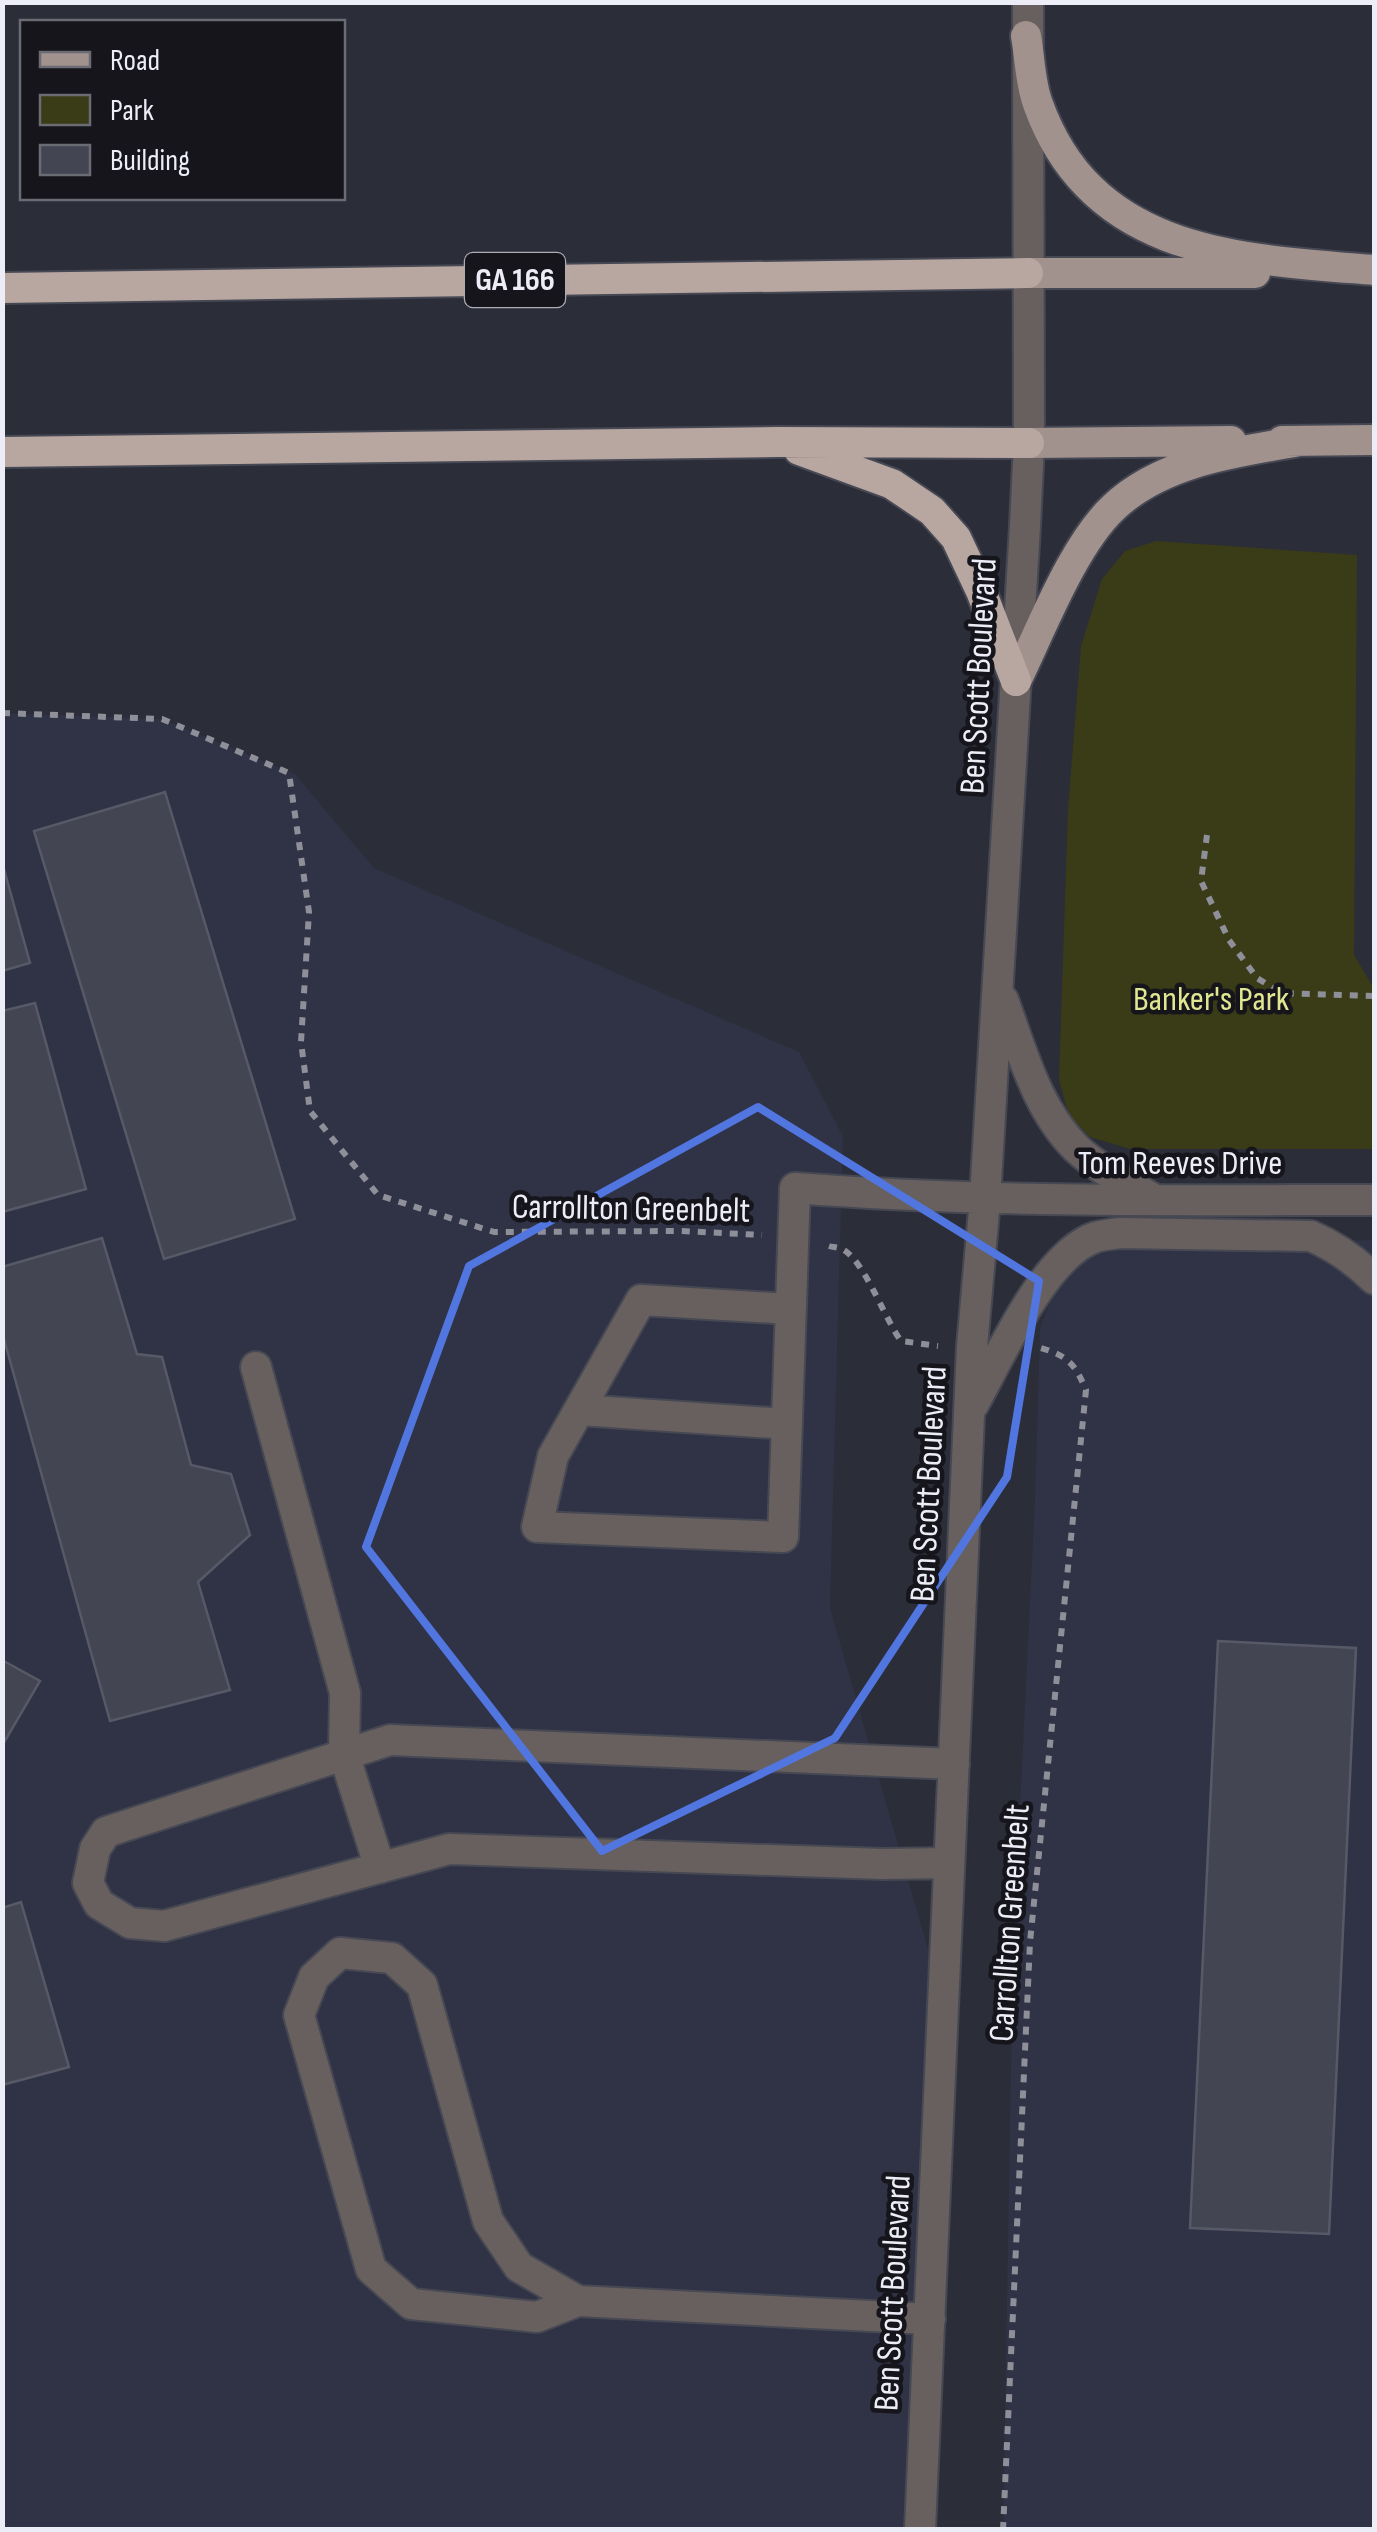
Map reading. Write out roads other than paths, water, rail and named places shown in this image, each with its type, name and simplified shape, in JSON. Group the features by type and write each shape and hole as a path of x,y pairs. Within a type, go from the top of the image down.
{"highway":[{"name":"GA 166","path":"2,288 1028,273"},
{"path":"777,442 892,484 932,511 956,538 1016,681"},
{"path":"2,452 777,442 1028,444"}],"main road":[{"path":"1026,36 1037,102 1058,148 1090,188 1136,224 1179,243 1232,256 1374,271"},
{"path":"1028,273 1374,271"},
{"path":"1028,444 1374,440"},
{"path":"1016,681 1081,550 1114,506 1149,483 1190,465 1230,453 1300,441"}],"street":[{"name":"Ben Scott Boulevard","path":"920,2530 969,1412 998,988 1028,444 1028,2"},
{"path":"998,988 1038,1095 1054,1123 1078,1150 1156,1200"},
{"name":"Tom Reeves Drive","path":"790,1310 795,1188 985,1198 1374,1200"},
{"path":"969,1412 1048,1274 1072,1251 1094,1238 1120,1233 1311,1236 1354,1259 1374,1280"},
{"path":"642,1300 790,1310 783,1537 537,1527 553,1456 579,1410 642,1300"},
{"path":"256,1367 345,1693 344,1754 380,1868"},
{"path":"579,1410 787,1424"},
{"path":"949,1863 448,1849 164,1926 130,1923 99,1904 88,1883 95,1848 106,1832 390,1740 954,1764"},
{"path":"578,2301 519,2266 488,2221 422,1985 392,1958 340,1953 314,1978 299,2015 371,2270 410,2304 537,2317 578,2301 930,2318"}],"park label":[{"name":"Banker's Park","path":"1211,999"}]}
